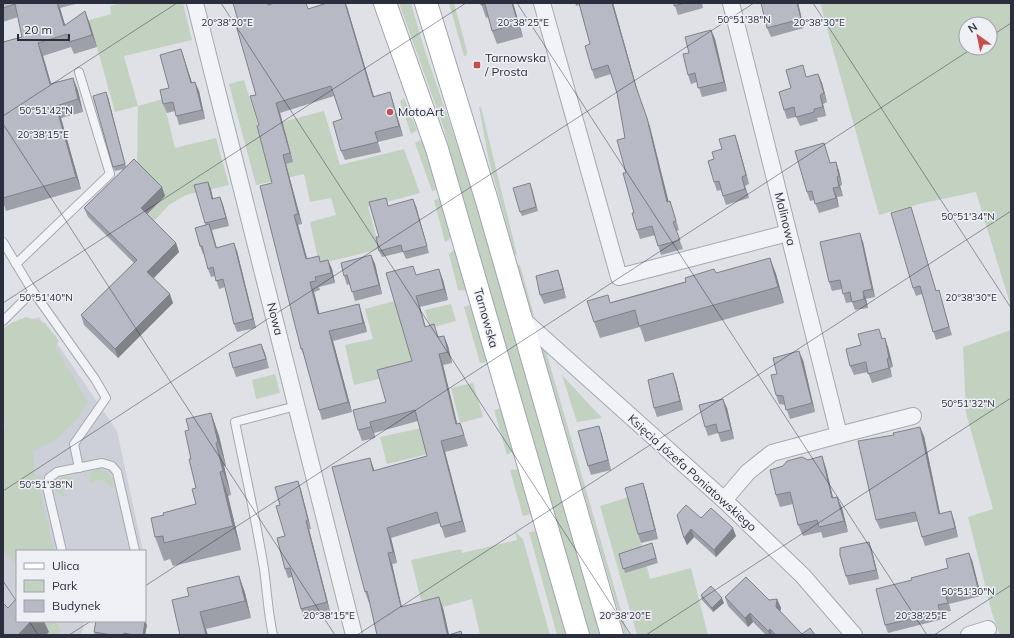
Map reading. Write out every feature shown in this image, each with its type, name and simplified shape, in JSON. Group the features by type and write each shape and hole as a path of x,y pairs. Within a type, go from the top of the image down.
{"main road":[{"name":"Tarnowska","path":"384,3 437,149 578,635"},
{"path":"426,3 487,201 612,635"}],"street":[{"name":"Nowa","path":"195,3 354,635"},
{"path":"542,3 619,277 788,233"},
{"name":"Malinowa","path":"731,3 839,435"},
{"name":"Księcia Józefa Poniatowskiego","path":"521,318 724,500 803,576 854,635"},
{"path":"724,500 748,472 772,453 913,416"},
{"path":"969,635 988,629"}],"lane":[{"path":"16,264 110,174 79,72"},
{"path":"3,242 33,291 95,379 106,398 74,444 79,468"},
{"path":"3,321 33,291"},
{"path":"273,635 264,570 235,422 296,406"},
{"path":"62,550 47,487 49,478 57,472 102,462 112,466 117,472 135,550"}],"shaded area":[{"path":"39,317 117,431 143,550 16,550 16,622 85,622 81,635 3,635 3,327"}],"green space":[{"path":"121,3 183,3 192,40 124,56 138,106 115,112 97,47 86,21 111,14 110,6"},
{"path":"399,3 411,3 425,51 472,188 600,635 589,635 492,304 443,126"},
{"path":"449,3 454,3 467,51 467,55 464,56"},
{"path":"820,3 1011,3 1011,307 976,192 923,203 879,215"},
{"path":"244,80 259,128 324,111 340,165 404,149 420,193 368,207 380,249 319,264 310,222 336,215 331,198 310,202 304,174 256,185 229,84"},
{"path":"404,98 417,130 411,134 400,101"},
{"path":"163,99 175,148 216,138 229,185 186,195 169,205 151,224 144,217 137,168 138,106"},
{"path":"479,107 481,107 517,255 515,255 489,161"},
{"path":"422,139 440,189 432,191 415,143"},
{"path":"443,198 453,237 445,242 434,200"},
{"path":"456,249 468,291 458,290 449,254"},
{"path":"517,265 520,265 535,319 529,308"},
{"path":"395,301 415,370 354,385 345,345 373,339 365,309"},
{"path":"451,304 456,321 430,328 425,310"},
{"path":"473,304 490,361 480,363 464,307"},
{"path":"26,317 45,323 59,341 55,347 88,402 77,419 55,441 33,451 35,476 42,477 40,489 54,550 16,550 16,564 3,551 3,428 7,424 3,424 3,330 11,323"},
{"path":"1011,330 1011,635 1000,635 992,613 968,517 993,509 966,413 963,347"},
{"path":"541,346 545,348 628,635 625,635"},
{"path":"275,374 280,393 256,399 252,380"},
{"path":"562,375 602,418 577,422"},
{"path":"473,383 483,417 460,423 451,388"},
{"path":"502,408 514,450 507,455 494,410"},
{"path":"421,428 428,454 387,464 380,437"},
{"path":"95,469 104,470 110,475 116,490 105,483 104,479 90,483 89,475"},
{"path":"520,469 532,514 523,516 510,470"},
{"path":"66,476 72,478 77,486 63,489 65,498 55,491 55,483 57,480"},
{"path":"629,497 650,579 691,568 708,635 637,635 600,506"},
{"path":"538,531 568,635 557,635 529,532"},
{"path":"515,532 523,539 550,635 480,635 472,599 424,612 411,560 461,549 462,553 517,540"},
{"path":"43,622 56,622 59,626 61,634 46,635 48,632"}],"building":[{"path":"3,3 57,3 64,26 85,11 92,35 69,42 67,34 38,43 50,84 73,78 78,99 56,106 76,177 3,198 3,42 22,37 15,4 3,8"},
{"path":"233,3 267,3 268,5 275,3 306,3 308,9 327,3 345,3 373,97 390,92 399,126 375,132 378,142 341,151 333,122 342,119 331,86 276,103 290,153 283,155 298,214 294,215 306,259 319,256 320,262 328,260 331,273 315,277 316,281 310,282 318,314 359,304 363,323 329,331 348,402 319,410 302,348 301,349 260,186 272,183 257,126 259,125 250,96 256,95 236,25 239,24"},
{"path":"481,3 512,3 518,24 492,31 485,4 481,5"},
{"path":"579,3 612,3 636,87 647,118 667,202 670,201 676,221 673,222 680,240 658,246 652,226 637,230 623,173 626,173 617,140 625,138 617,93 608,65 592,70 585,46 590,44"},
{"path":"674,3 685,3 674,6"},
{"path":"761,3 797,3 801,19 767,28"},
{"path":"711,30 724,82 698,88 695,73 688,75 683,54 689,53 685,37"},
{"path":"181,49 191,83 195,82 202,110 176,116 173,102 163,104 160,90 169,88 160,55"},
{"path":"803,65 806,77 818,74 824,93 820,95 823,107 814,109 814,112 796,117 794,107 784,110 779,92 791,88 786,70"},
{"path":"106,92 125,164 113,167 93,96"},
{"path":"735,135 746,175 742,177 745,189 723,196 719,181 714,182 708,161 714,159 712,152 722,149 719,139"},
{"path":"824,143 830,163 836,162 839,176 837,177 839,187 833,188 836,198 815,204 812,191 807,192 795,151"},
{"path":"134,159 162,187 141,208 176,243 147,272 170,294 115,349 81,315 137,260 84,208"},
{"path":"208,182 212,199 220,197 226,218 205,223 194,185"},
{"path":"530,183 536,207 520,212 513,188"},
{"path":"386,198 388,206 413,199 427,246 403,252 401,245 379,251 376,237 379,237 369,202"},
{"path":"911,207 936,291 939,290 949,327 933,332 920,286 913,288 891,213"},
{"path":"209,224 216,248 234,243 253,319 234,324 223,279 216,281 213,267 208,269 202,246 200,246 195,228"},
{"path":"860,233 872,289 863,291 864,299 852,302 850,292 843,294 840,280 829,282 820,242"},
{"path":"371,255 379,285 352,292 347,275 344,276 341,263"},
{"path":"770,258 778,287 639,326 635,310 594,322 587,301 608,295 610,303 686,282 685,278 714,269 716,273"},
{"path":"413,266 416,275 439,269 444,289 416,296 425,327 434,324 438,337 444,336 448,352 439,354 456,424 460,423 464,435 441,441 462,521 441,527 437,512 387,528 393,552 388,553 401,607 439,597 448,635 377,635 367,591 365,592 332,467 370,458 373,471 427,456 415,410 370,422 371,427 358,430 353,410 386,402 377,370 412,361 386,273"},
{"path":"558,270 563,289 540,295 536,276"},
{"path":"879,329 882,339 885,338 889,358 887,359 889,368 868,374 866,362 850,366 846,349 861,345 858,334"},
{"path":"261,344 266,359 233,368 229,353"},
{"path":"799,351 812,403 786,410 783,396 776,395 771,375 777,374 773,358"},
{"path":"673,373 680,401 654,408 648,380"},
{"path":"723,399 731,430 718,433 716,424 705,427 699,405"},
{"path":"211,413 223,471 220,472 233,526 164,543 163,536 155,537 151,518 164,515 163,513 196,504 192,489 196,488 189,459 191,459 185,431 189,430 186,419"},
{"path":"599,426 608,460 588,466 578,431"},
{"path":"920,427 939,514 951,511 955,528 922,537 915,512 876,520 858,441 894,435 893,433"},
{"path":"822,456 832,498 837,497 844,521 819,527 817,520 798,525 790,492 776,495 770,470 783,466 787,461 802,457 808,460"},
{"path":"298,481 308,520 306,521 327,602 301,609 290,568 285,569 277,538 285,536 276,506 280,505 275,487"},
{"path":"643,483 655,530 638,534 625,488"},
{"path":"686,505 701,518 711,508 733,528 714,550 691,529 684,538 677,515"},
{"path":"869,542 876,570 846,576 840,555 840,548"},
{"path":"652,543 656,558 623,569 619,554"},
{"path":"969,553 978,588 946,596 948,603 938,605 940,612 885,625 876,589 912,580 911,578 948,568 946,559"},
{"path":"239,576 245,601 200,612 206,635 180,635 172,600 189,596 187,588"},
{"path":"746,577 769,600 777,599 776,607 802,634 810,628 815,635 776,635 770,629 768,631 750,613 745,618 725,597"},
{"path":"711,586 722,598 712,608 701,595"},
{"path":"16,599 16,622 30,622 18,635 3,635 3,603 8,608"},
{"path":"96,622 145,622 143,635 124,633 123,635 112,635 94,632"},
{"path":"461,631 462,635 449,635"}],"place":[{"name":"Tarnowska / Prosta","path":"477,65"},
{"name":"MotoArt","path":"390,112"}]}
